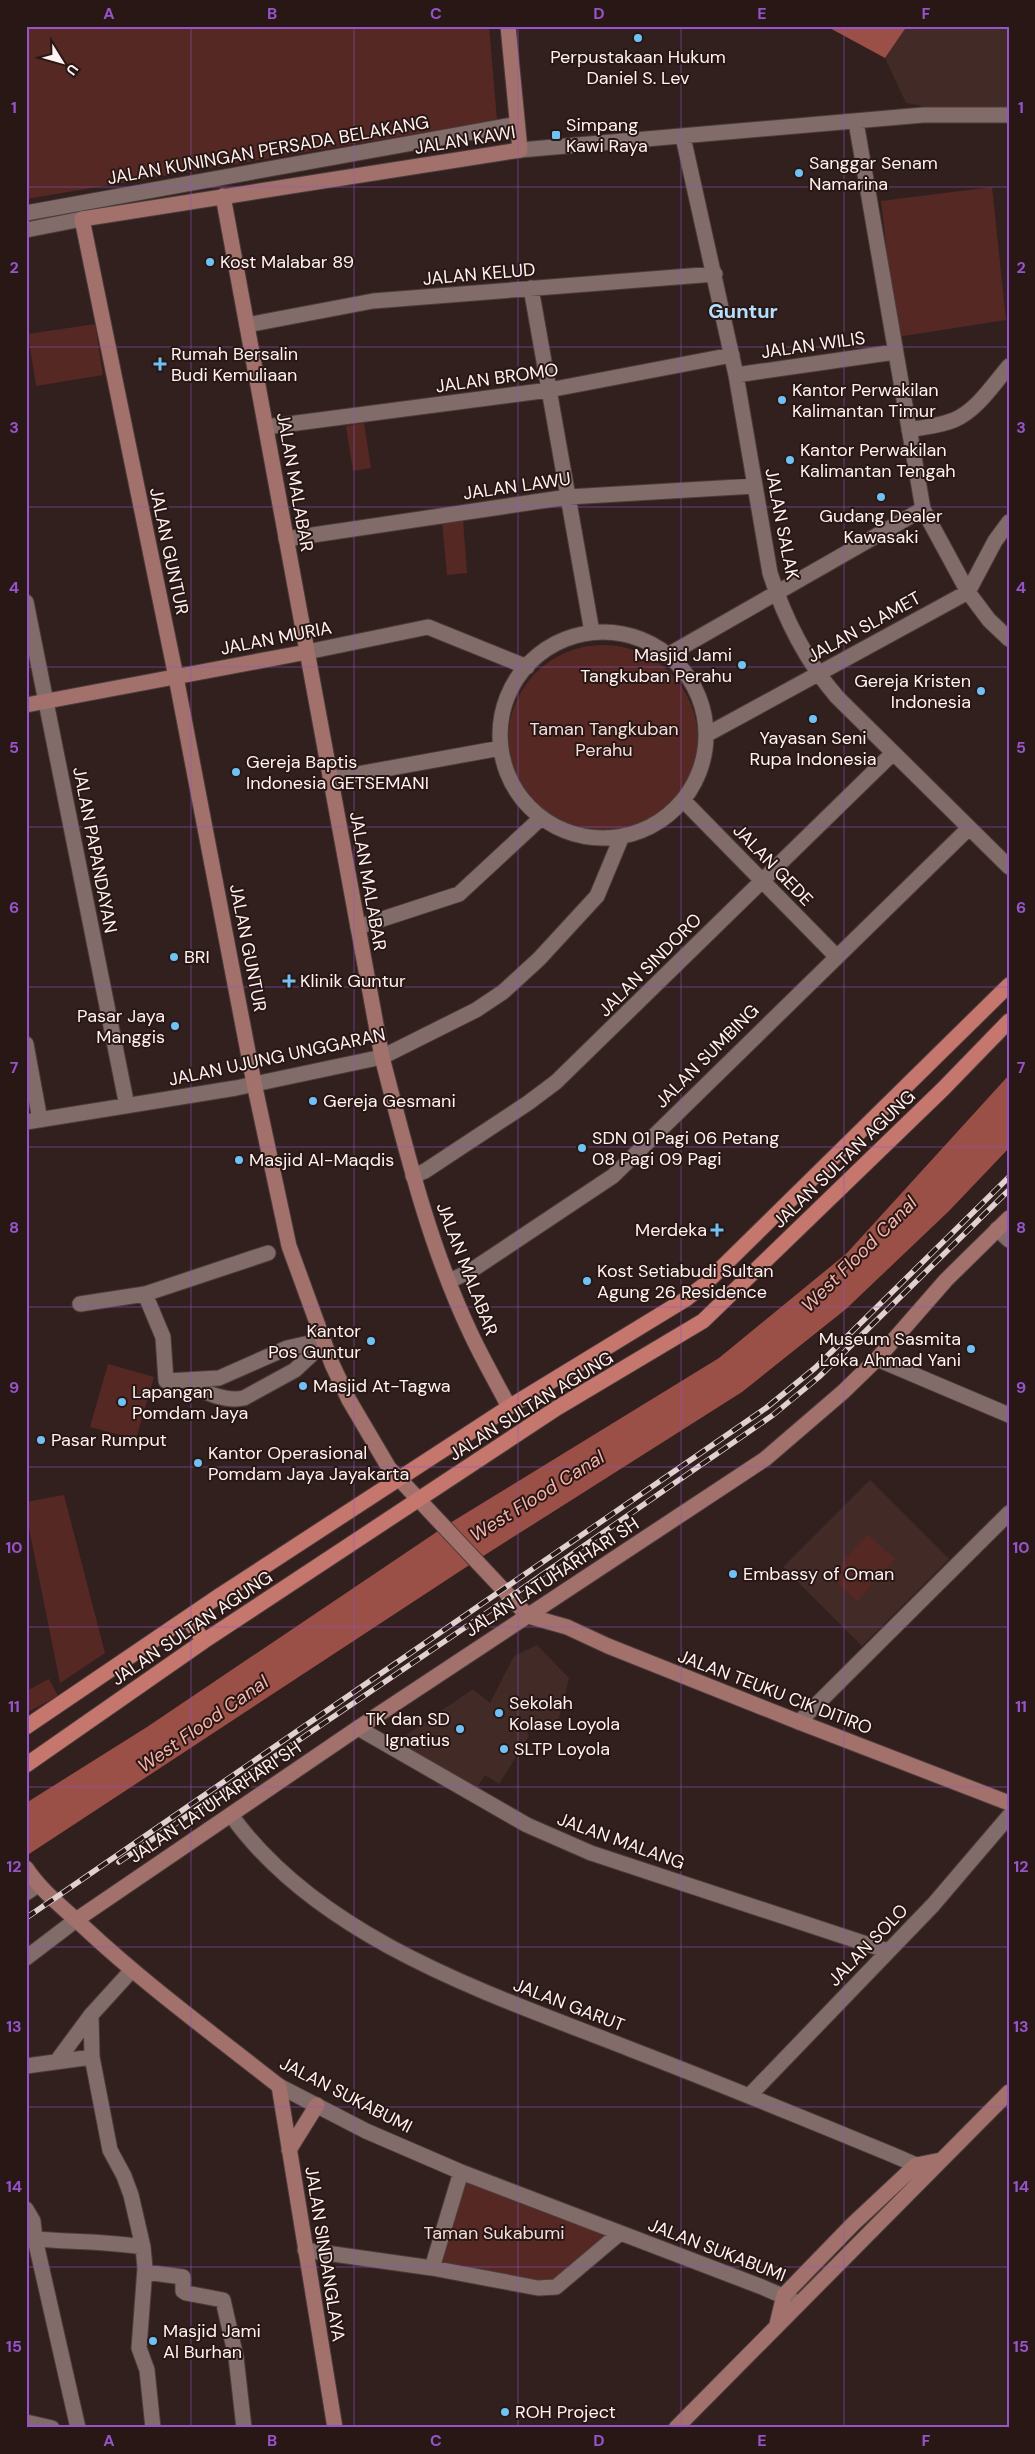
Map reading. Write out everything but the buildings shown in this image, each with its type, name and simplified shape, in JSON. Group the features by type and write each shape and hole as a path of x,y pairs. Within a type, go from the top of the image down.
{"main road":[{"name":"JALAN SULTAN AGUNG","path":"26,1727 187,1618 509,1406 545,1386 704,1286 1009,985"},
{"name":"JALAN SULTAN AGUNG","path":"26,1765 204,1641 557,1408 703,1321 936,1096 1009,1021"},
{"path":"545,1386 557,1408"},
{"path":"187,1618 204,1641"}],"street":[{"path":"508,26 520,150"},
{"name":"JALAN KAWI","path":"82,219 520,150 922,115 1009,115"},
{"path":"856,122 923,509 968,592 990,620 1009,639"},
{"name":"JALAN KUNINGAN PERSADA BELAKANG","path":"26,213 517,124"},
{"name":"JALAN SALAK","path":"683,137 732,355 770,573 776,593 817,674 893,754 1009,866"},
{"name":"JALAN MALABAR","path":"223,196 254,324 266,427 382,1057 413,1176 449,1281 470,1332 509,1406"},
{"path":"26,230 82,219"},
{"name":"JALAN GUNTUR","path":"82,219 176,676 254,1083 282,1218 317,1342 389,1468 528,1616"},
{"name":"JALAN KELUD","path":"254,324 373,301 715,274"},
{"path":"530,288 592,632"},
{"name":"JALAN WILIS","path":"736,375 895,352"},
{"name":"JALAN BROMO","path":"266,427 549,390 732,355"},
{"path":"908,430 944,423 966,413 982,399 1009,366"},
{"name":"JALAN LAWU","path":"286,539 568,497 755,486"},
{"path":"668,654 923,509"},
{"path":"968,592 996,541 1009,522"},
{"name":"JALAN SLAMET","path":"706,735 968,592"},
{"name":"JALAN PAPANDAYAN","path":"26,602 127,1106"},
{"name":"JALAN MURIA","path":"26,705 428,627 527,667"},
{"path":"592,632 617,633 635,638 668,654 688,677 696,690 705,719 706,735 700,769 683,800 656,824 622,836 588,837 555,827 530,808 513,786 503,760 501,724 514,684 527,667 555,645 592,632"},
{"path":"330,779 502,748"},
{"name":"JALAN SINDORO","path":"413,1176 433,1166 528,1103 556,1082 893,754"},
{"name":"JALAN GEDE","path":"683,800 836,956"},
{"path":"358,926 459,894 541,818"},
{"name":"JALAN SUMBING","path":"449,1281 468,1272 613,1176 969,828"},
{"name":"JALAN UJUNG UNGGARAN","path":"33,1121 254,1083 382,1057 476,1010 502,992 539,959 597,896 622,836"},
{"path":"26,1044 33,1121"},
{"name":"JALAN LATUHARHARI SH","path":"76,1920 358,1728 765,1459 843,1392 878,1359 946,1280 1009,1218"},
{"path":"996,1230 1009,1240"},
{"path":"80,1304 145,1294 268,1254"},
{"path":"145,1294 163,1337 166,1381 219,1378 287,1348 317,1342"},
{"path":"194,1380 199,1388 211,1393 230,1399 244,1398 295,1370 311,1355 317,1342"},
{"path":"878,1359 1009,1415"},
{"path":"799,1722 1009,1513"},
{"path":"556,1597 555,1609 567,1627"},
{"name":"JALAN TEUKU CIK DITIRO","path":"528,1616 567,1627 608,1646 799,1722 1009,1802"},
{"name":"JALAN MALANG","path":"358,1728 527,1825 591,1853 888,1951"},
{"name":"JALAN GARUT","path":"231,1815 282,1871 321,1902 378,1939 420,1962 494,1995 749,2096 921,2170"},
{"name":"JALAN SOLO","path":"749,2096 939,1899 1009,1816"},
{"name":"JALAN SUKABUMI","path":"31,1881 131,1971 279,2086 366,2130 461,2172 784,2295 799,2304"},
{"path":"26,1958 76,1920"},
{"path":"57,2061 92,2015 131,1971"},
{"path":"92,2015 92,2057 110,2150 124,2176 131,2195 142,2247 145,2272 139,2348 147,2370 153,2428"},
{"path":"26,2066 92,2057"},
{"name":"JALAN SINDANGLAYA","path":"279,2086 334,2428"},
{"path":"777,2324 784,2295 852,2224 921,2170 941,2160 1009,2092"},
{"path":"289,2150 317,2105"},
{"path":"676,2428 866,2236 921,2170"},
{"path":"432,2268 461,2172"},
{"path":"26,2209 33,2221 35,2238 78,2428"},
{"path":"852,2224 866,2236"},
{"name":"JALAN SUKABUMI","path":"305,2250 432,2268 538,2288 556,2287 620,2233"},
{"path":"35,2238 64,2242 92,2240 142,2247"},
{"path":"145,2272 183,2277 183,2291 186,2294 223,2300 236,2357 244,2428"}],"shaded area":[{"path":"907,26 1009,26 1009,122 906,103 885,58"},
{"path":"870,1480 949,1559 862,1646 783,1567"},
{"name":"Sekolah Kolase Loyola","path":"537,1645 569,1678 558,1722 526,1729 529,1736 499,1784 485,1775 476,1789 406,1746 406,1735 473,1689 490,1703 514,1656"}],"green space":[{"path":"26,26 489,26 497,120 26,199"},
{"path":"992,187 1006,320 897,337 881,201"},
{"path":"95,324 103,375 36,386 28,334"},
{"path":"364,423 371,468 353,471 346,426"},
{"path":"463,519 467,573 447,575 442,521"},
{"name":"Taman Tangkuban Perahu","path":"603,645 639,652 656,661 670,673 682,687 691,704 698,740 691,776 682,793 670,807 656,819 639,828 603,835 567,828 550,819 536,807 524,793 515,776 508,740 515,704 524,687 536,673 550,661 567,652"},
{"name":"Lapangan Pomdam Jaya","path":"108,1364 154,1377 136,1439 90,1427"},
{"path":"64,1495 105,1653 60,1683 26,1513 26,1502"},
{"path":"868,1534 895,1559 857,1601 830,1576"},
{"path":"49,1679 58,1696 26,1713 26,1691"},
{"name":"Taman Sukabumi","path":"464,2177 612,2233 565,2277 546,2285 437,2265"}],"water":[{"path":"826,26 907,26 885,58"},
{"name":"West Flood Canal","path":"1009,1075 1009,1148 949,1211 846,1309 742,1392 477,1560 26,1856 26,1803 147,1727 450,1523 719,1358 847,1253"}],"railway":[{"path":"26,1918 766,1408 815,1368 1009,1177"},
{"path":"119,1862 510,1597 773,1415 819,1377 1009,1190"}],"place":[{"name":"Perpustakaan Hukum Daniel S. Lev","path":"638,38"},
{"name":"Simpang Kawi Raya","path":"556,135"},
{"name":"Sanggar Senam Namarina","path":"799,173"},
{"name":"Kost Malabar 89","path":"210,262"},
{"name":"Rumah Bersalin Budi Kemuliaan","path":"160,364"},
{"name":"Kantor Perwakilan Kalimantan Timur","path":"782,400"},
{"name":"Kantor Perwakilan Kalimantan Tengah","path":"790,460"},
{"name":"Gudang Dealer Kawasaki","path":"881,497"},
{"name":"Masjid Jami Tangkuban Perahu","path":"742,665"},
{"name":"Gereja Kristen Indonesia","path":"981,691"},
{"name":"Yayasan Seni Rupa Indonesia","path":"813,719"},
{"name":"Gereja Baptis Indonesia GETSEMANI","path":"236,772"},
{"name":"BRI","path":"174,957"},
{"name":"Klinik Guntur","path":"289,981"},
{"name":"Pasar Jaya Manggis","path":"175,1026"},
{"name":"Gereja Gesmani","path":"313,1101"},
{"name":"SDN 01 Pagi 06 Petang 08 Pagi 09 Pagi","path":"582,1148"},
{"name":"Masjid Al-Maqdis","path":"239,1160"},
{"name":"Merdeka","path":"717,1230"},
{"name":"Kost Setiabudi Sultan Agung 26 Residence","path":"587,1281"},
{"name":"Kantor Pos Guntur","path":"371,1341"},
{"name":"Museum Sasmita Loka Ahmad Yani","path":"971,1349"},
{"name":"Masjid At-Tagwa","path":"303,1386"},
{"name":"Lapangan Pomdam Jaya","path":"122,1402"},
{"name":"Pasar Rumput","path":"41,1440"},
{"name":"Kantor Operasional Pomdam Jaya Jayakarta","path":"198,1463"},
{"name":"Embassy of Oman","path":"733,1574"},
{"name":"Sekolah Kolase Loyola","path":"499,1713"},
{"name":"TK dan SD Ignatius","path":"460,1729"},
{"name":"SLTP Loyola","path":"504,1749"},
{"name":"Masjid Jami Al Burhan","path":"153,2341"},
{"name":"ROH Project","path":"505,2412"}],"district":[{"name":"Guntur","path":"743,311"}]}
